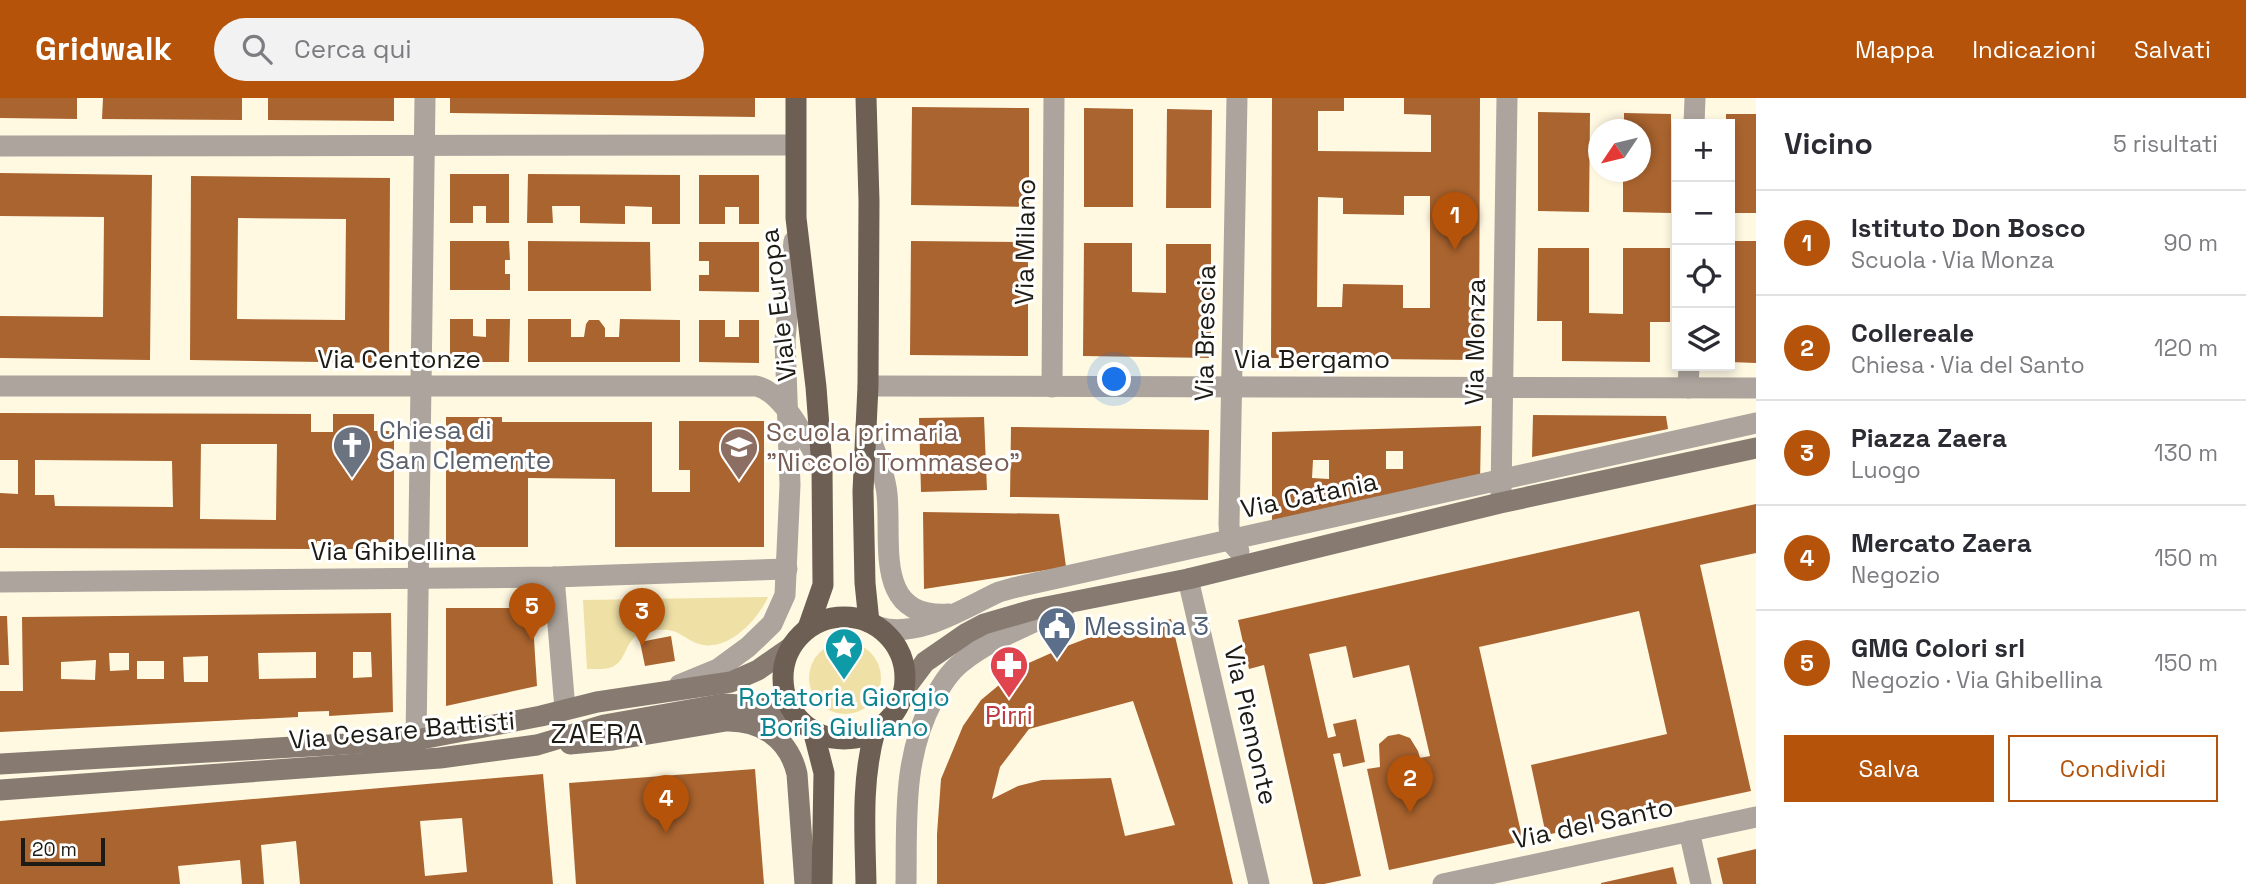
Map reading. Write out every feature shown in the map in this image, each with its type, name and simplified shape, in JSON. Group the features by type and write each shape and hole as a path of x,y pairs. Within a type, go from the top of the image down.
{"main road":[{"name":"Viale Europa","path":"796,98 796,218 816,387 822,467 823,585 808,628"},
{"path":"866,98 869,201 868,386 864,422 864,583 874,625"},
{"name":"Via Catania","path":"904,690 925,662 945,647 984,624 1036,609 1188,579 1500,503 1756,448"},
{"path":"854,617 874,625 889,637 903,662 904,690 896,709 874,731 850,738 825,735 808,726 790,706 784,687 784,666 791,647 808,628 822,621 854,617"},
{"name":"Via Cesare Battisti","path":"0,764 416,740 565,709 731,682 758,670 791,647"},
{"name":"Via Cesare Battisti","path":"0,790 440,758 537,745 604,725 723,704 759,706 808,726"},
{"path":"537,745 591,743 726,721 761,727 775,734 795,764 799,784 804,884"},
{"path":"808,726 824,772 822,884"},
{"path":"866,884 864,782 874,731"}],"street":[{"path":"416,740 425,98"},
{"name":"Via Milano","path":"1052,387 1054,98"},
{"name":"Via Brescia","path":"1230,541 1237,98"},
{"name":"Via Monza","path":"1500,503 1507,98"},
{"path":"1694,119 1695,98"},
{"path":"0,146 795,145"},
{"path":"658,692 698,679 718,669 762,636 777,617 783,603 790,485 785,340 796,218"},
{"path":"1688,388 1689,371"},
{"name":"Via Centonze","path":"0,386 756,386 764,387 778,397 822,467"},
{"name":"Via Bergamo","path":"868,386 1756,388"},
{"path":"864,422 887,492 890,570 897,592 911,607 934,615 951,614"},
{"name":"Via Catania","path":"874,625 890,631 916,629 1013,588 1756,423"},
{"path":"1230,541 1249,563"},
{"name":"Via Ghibellina","path":"0,582 554,577 787,569"},
{"path":"554,577 565,709"},
{"name":"Via Piemonte","path":"1188,579 1259,884"},
{"path":"906,884 910,765 916,739 944,682 962,662 986,646 1075,601"},
{"name":"Via del Santo","path":"1443,884 1488,879 1756,817"},
{"path":"1689,831 1701,884"}],"shaded area":[{"path":"768,597 749,625 729,640 707,645 696,643 669,630 646,631 632,640 614,666 587,669 583,600"},
{"path":"852,642 871,652 879,664 879,692 871,704 859,712 838,714 819,704 811,692 809,671 819,652 831,644"}],"building":[{"path":"0,98 77,98 77,119 0,118"},
{"path":"103,98 242,98 242,120 102,119"},
{"path":"268,98 394,98 394,121 268,120"},
{"path":"450,98 755,98 755,117 450,113"},
{"path":"1272,98 1344,98 1344,111 1318,111 1318,151 1431,152 1431,115 1404,114 1404,98 1480,98 1479,360 1271,358","holes":["1404,196 1430,196 1430,308 1403,308 1403,285 1343,284 1342,307 1317,307 1318,197 1343,198 1343,214 1404,215"]},
{"path":"912,107 1029,108 1029,207 911,205"},
{"path":"1084,108 1133,109 1133,207 1084,207"},
{"path":"1167,109 1212,110 1211,208 1166,208"},
{"path":"1538,112 1590,113 1589,212 1538,211"},
{"path":"1624,113 1671,114 1671,213 1623,212 1623,182 1651,182 1651,119 1624,119"},
{"path":"1726,114 1756,114 1756,213 1735,213 1735,119 1726,119"},
{"path":"0,173 152,175 150,360 0,358 0,316 103,317 104,217 0,216"},
{"path":"450,174 509,174 509,223 486,223 486,206 473,206 473,223 450,223"},
{"path":"528,174 680,175 680,224 652,224 652,207 625,206 625,224 580,223 580,206 552,206 553,223 527,223"},
{"path":"699,175 759,175 759,224 739,224 739,207 725,207 725,224 699,224"},
{"path":"191,176 390,178 389,363 190,360","holes":["238,218 346,219 345,320 237,319"]},
{"path":"450,241 509,241 510,260 505,260 505,274 510,274 510,290 450,290"},
{"path":"528,241 650,242 651,291 528,291"},
{"path":"911,241 1028,242 1028,356 910,355"},
{"path":"1735,241 1756,241 1756,363 1735,362"},
{"path":"699,242 759,242 759,292 699,291 699,275 709,275 709,261 699,261"},
{"path":"1084,243 1132,243 1132,292 1166,293 1166,244 1211,244 1211,358 1083,356"},
{"path":"1538,248 1589,248 1589,313 1623,314 1623,248 1670,248 1670,322 1650,322 1650,362 1562,361 1562,321 1537,321"},
{"path":"450,319 473,319 473,336 486,337 486,319 510,319 509,362 450,362"},
{"path":"528,319 571,319 571,337 584,337 589,320 599,320 605,328 605,337 619,337 620,319 680,320 680,362 528,362"},
{"path":"699,320 725,320 725,337 739,337 739,320 759,320 759,363 699,362"},
{"path":"0,413 311,414 311,432 333,432 333,414 374,414 374,431 394,431 394,542 373,542 374,549 333,549 333,541 317,541 317,549 0,548 0,493 18,494 18,460 0,460","holes":["201,444 277,444 276,520 200,519","35,460 172,461 173,507 55,506 54,495 35,495"]},
{"path":"1533,415 1666,416 1668,429 1532,457"},
{"path":"446,417 502,417 502,422 652,422 652,492 690,492 690,470 679,470 679,421 764,421 764,547 615,547 615,479 528,478 528,547 446,547"},
{"path":"984,417 987,490 921,492 919,418"},
{"path":"1481,426 1480,483 1272,526 1272,432","holes":["1386,451 1403,451 1403,469 1386,469","1313,460 1329,460 1329,479 1312,478"]},
{"path":"1011,427 1209,430 1208,500 1010,497"},
{"path":"1756,504 1756,553 1700,565 1751,791 1546,835 1531,765 1667,734 1639,611 1479,647 1523,841 1389,870 1367,769 1380,767 1379,744 1388,736 1399,734 1410,738 1420,758 1430,756 1409,665 1353,678 1346,646 1309,654 1328,738 1336,736 1333,724 1356,719 1365,762 1343,767 1340,753 1333,754 1361,876 1313,884 1264,665 1249,669 1238,620"},
{"path":"923,512 1059,514 1066,567 924,589"},
{"path":"446,608 532,608 537,686 446,706"},
{"path":"391,613 393,712 329,716 329,711 298,712 298,717 0,732 0,691 23,691 22,617","holes":["316,652 316,678 259,679 258,653","353,652 371,652 372,677 353,678","109,653 129,653 129,670 110,671","208,656 208,682 184,682 183,657","96,660 95,680 61,679 61,662","137,661 164,661 164,679 137,679"]},
{"path":"0,616 7,616 9,665 0,665"},
{"path":"1171,619 1233,884 937,884 941,779 963,726 981,700 1022,666 1088,638","holes":["1133,701 1175,825 1125,836 1111,778 1042,780 1018,786 992,799 1000,767 1029,729"]},
{"path":"671,636 675,661 645,666 640,642"},
{"path":"755,769 764,884 576,884 569,783"},
{"path":"543,774 553,884 300,884 296,841 261,845 264,884 242,884 240,860 178,866 180,884 0,884 0,821","holes":["462,818 467,872 425,876 420,821"]},
{"path":"1756,849 1756,884 1723,884 1717,858"},
{"path":"1673,867 1677,884 1601,884 1601,883"}],"place":[{"name":"Istituto Don Bosco","path":"1455,250"},
{"name":"Chiesa di San Clemente","path":"352,479"},
{"name":"Scuola primaria \"Niccolò Tommaseo\"","path":"739,481"},
{"name":"GMG Colori srl","path":"532,641"},
{"name":"Piazza Zaera","path":"642,646"},
{"name":"Messina 3","path":"1057,660"},
{"name":"Rotatoria Giorgio Boris Giuliano","path":"844,681"},
{"name":"Pirri","path":"1009,699"},
{"name":"Collereale","path":"1410,813"},
{"name":"Mercato Zaera","path":"666,833"}],"district":[{"name":"ZAERA","path":"598,733"}]}
